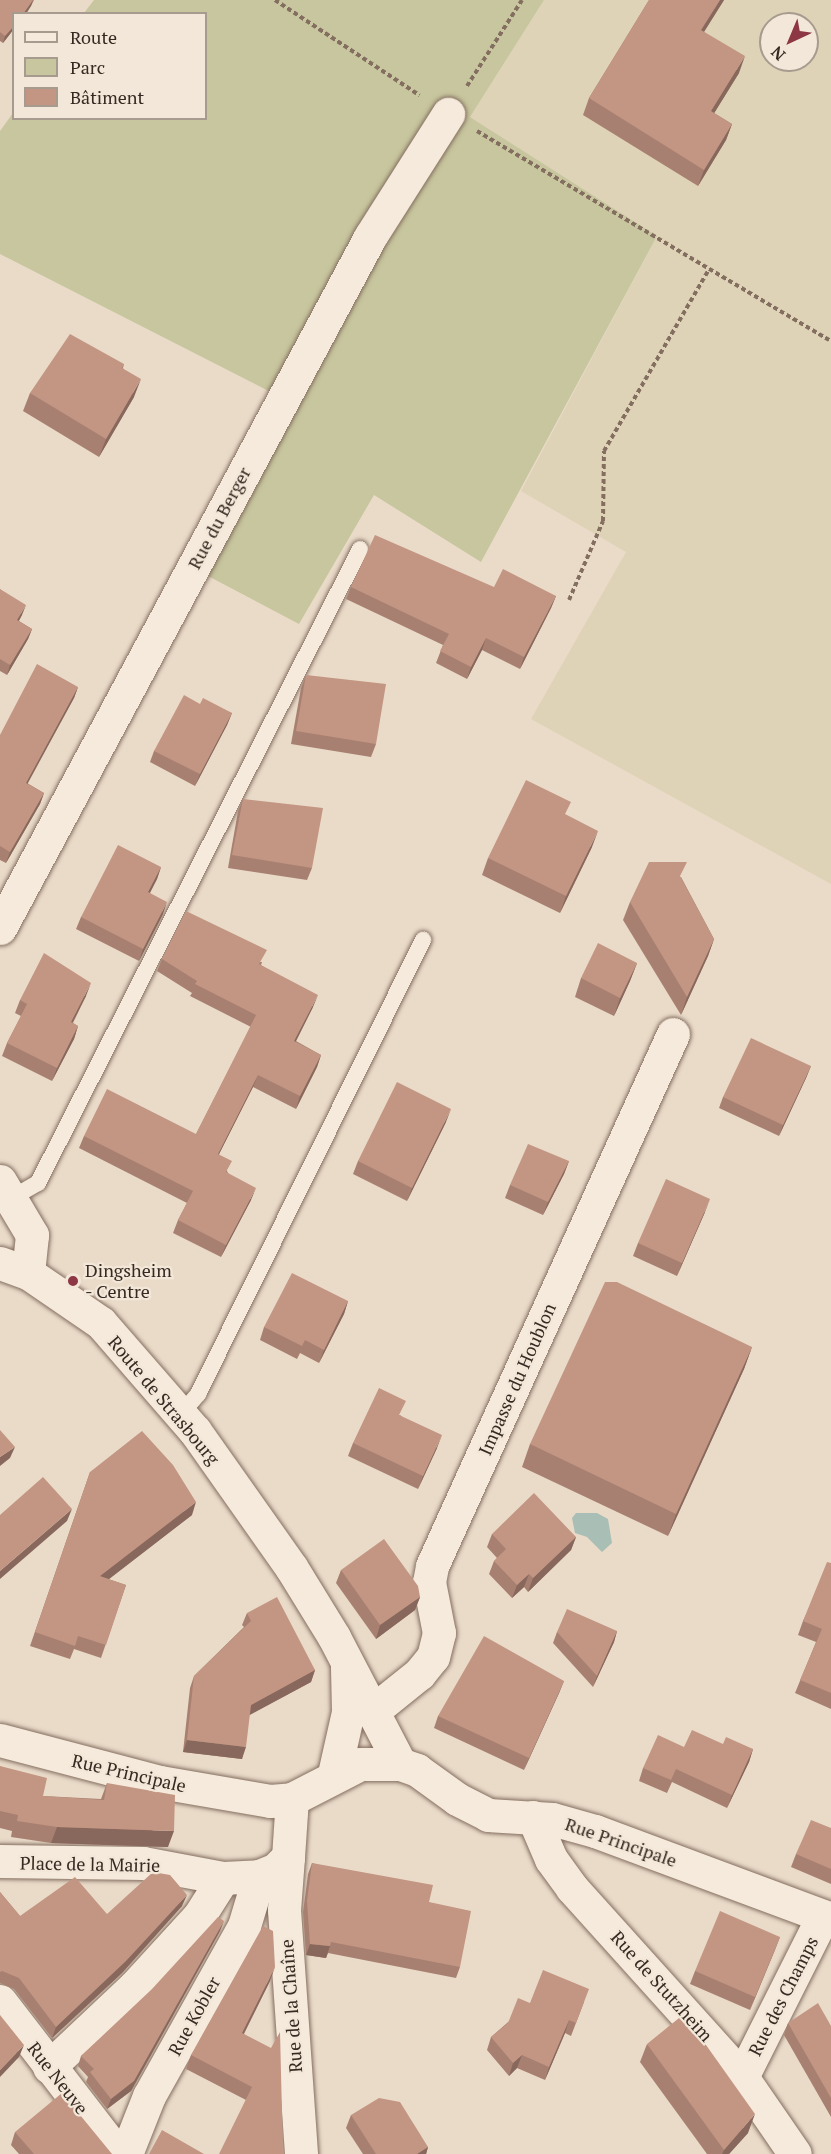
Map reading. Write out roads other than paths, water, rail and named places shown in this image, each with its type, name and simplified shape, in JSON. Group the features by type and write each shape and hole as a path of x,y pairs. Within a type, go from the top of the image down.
{"street":[{"name":"Rue du Berger","path":"0,928 370,237 448,114"},
{"name":"Impasse du Houblon","path":"374,1710 419,1674 433,1657 439,1633 429,1582 432,1566 673,1034"},
{"name":"Route de Strasbourg","path":"5,1190 32,1234 14,1268 101,1323 180,1415 291,1567 334,1637 347,1667 374,1710 400,1764"},
{"name":"Route de Strasbourg","path":"334,1774 348,1712 347,1667"},
{"name":"Rue Principale","path":"0,1740 160,1782 244,1798 292,1799 334,1774 360,1764 400,1764 417,1770 457,1799 488,1815 533,1817 595,1831 827,1917"},
{"name":"Rue de la Chaîne","path":"292,1799 284,1910 301,2154"},
{"name":"Rue de Stutzheim","path":"533,1817 551,1860 572,1888 742,2077 795,2154"},
{"path":"259,1876 276,1869 288,1857"},
{"name":"Place de la Mairie","path":"0,1861 143,1863 181,1867 223,1878 259,1876"},
{"name":"Rue Kobler","path":"126,2154 149,2096 244,1926 259,1876"},
{"path":"50,2067 135,1986 199,1916 223,1878"},
{"name":"Rue des Champs","path":"742,2077 827,1917"},
{"name":"Rue Neuve","path":"0,2001 118,2154"}],"lane":[{"path":"5,1190 38,1183 360,549"},
{"path":"180,1415 198,1394 423,940"}],"place":[{"name":"Dingsheim - Centre","path":"73,1281"}]}
